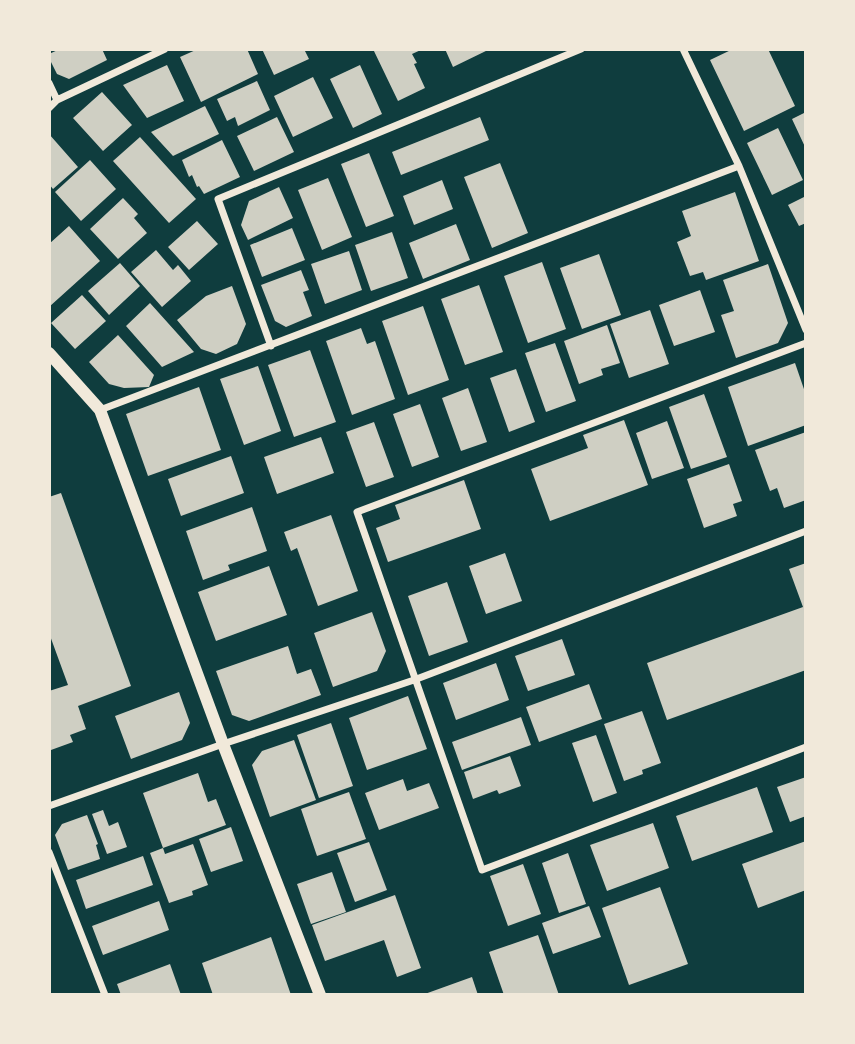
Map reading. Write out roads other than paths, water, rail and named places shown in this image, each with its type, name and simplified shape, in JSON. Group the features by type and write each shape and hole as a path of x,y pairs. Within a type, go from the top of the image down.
{"street":[{"path":"49,108 57,100 165,49"},
{"path":"271,346 218,199 581,49"},
{"path":"683,49 739,166 806,330"},
{"path":"49,83 57,100"},
{"path":"100,410 739,166"},
{"path":"806,343 357,512 482,870 806,747"},
{"path":"49,353 100,410 223,744 320,995"},
{"path":"49,806 414,680 806,531"},
{"path":"49,852 105,995"}]}
